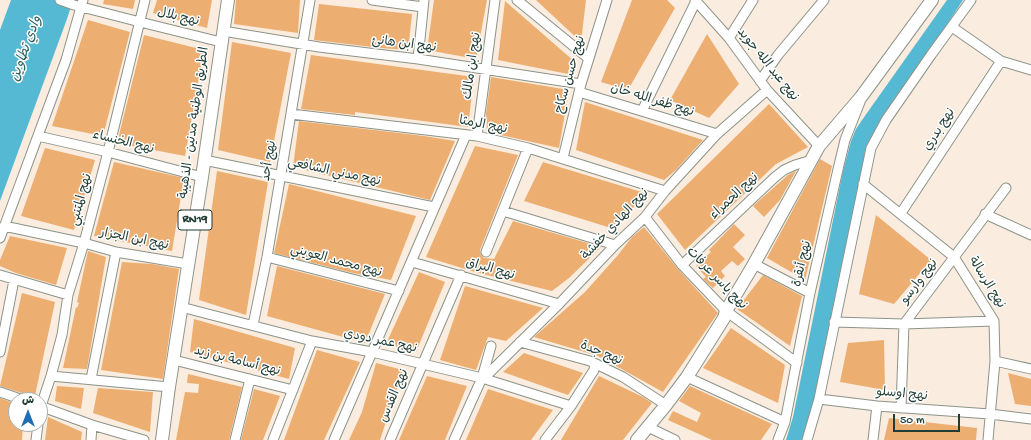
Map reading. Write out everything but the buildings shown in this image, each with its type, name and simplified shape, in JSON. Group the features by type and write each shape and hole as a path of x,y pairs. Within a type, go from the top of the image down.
{"main road":[{"name":"الطريق الوطنية مدنين - الذهيبة","path":"162,440 228,0"},
{"path":"637,440 687,377 724,318 819,146 861,97 932,0"}],"street":[{"name":"نهج بلال","path":"60,0 80,4 140,22 222,37"},
{"name":"نهج المتنبي","path":"45,392 62,335 68,295 84,243 108,152 145,0"},
{"name":"نهج أحد","path":"253,325 267,257 310,0"},
{"path":"372,0 424,4 418,59"},
{"name":"نهج ابن مالك","path":"477,136 495,0"},
{"path":"517,0 588,58"},
{"name":"نهج حسن سكاح","path":"563,158 588,58 607,0"},
{"path":"729,38 753,0"},
{"path":"760,81 778,55 824,0"},
{"path":"807,440 819,399 863,184 872,148 886,120 971,0"},
{"path":"642,111 695,1"},
{"name":"نهج عبد الله جويد","path":"695,1 729,38 751,66 767,90 819,146"},
{"path":"0,238 66,60 80,4"},
{"path":"952,26 1001,61 1031,70"},
{"name":"نهج ابن هانئ","path":"222,37 302,44 418,59 486,69 580,88"},
{"name":"نهج بدري","path":"901,213 1001,61"},
{"name":"نهج ظفر الله خان","path":"580,88 642,111 717,134"},
{"name":"نهج الهادي خفشة","path":"454,440 482,378 559,304 615,245 645,217 665,191 717,134 767,90"},
{"name":"نهج أنقرة","path":"778,440 785,422 810,293 844,146 861,97"},
{"name":"نهج الرمثا","path":"291,114 477,136 563,158 665,191"},
{"path":"334,440 466,135"},
{"name":"نهج الخنساء","path":"38,136 108,152 202,177"},
{"path":"486,252 528,148"},
{"name":"نهج مدني الشافعي","path":"204,160 434,207"},
{"name":"نهج الحمراء","path":"682,264 775,177 784,170 812,160"},
{"name":"نهج الرسالة","path":"863,184 954,257 994,321 995,361 988,440"},
{"name":"نهج وارسو","path":"901,408 904,324 1006,188"},
{"path":"503,211 615,245"},
{"path":"985,214 1031,235"},
{"name":"نهج ياسر عرفات","path":"645,217 682,264 726,312 797,363"},
{"name":"نهج ابن الجزار","path":"4,226 84,243 116,252 188,264"},
{"path":"91,379 116,252"},
{"name":"نهج محمد العويني","path":"267,257 399,291"},
{"name":"نهج البراق","path":"412,262 559,304"},
{"path":"754,264 810,293"},
{"path":"0,275 68,295"},
{"name":"نهج القدس","path":"390,440 461,275"},
{"path":"0,352 14,280"},
{"name":"نهج عمر دودي","path":"182,307 312,341 372,352 482,378 571,406"},
{"path":"834,322 904,324 994,321"},
{"path":"273,440 312,341"},
{"name":"نهج جدة","path":"520,342 595,364 623,377 666,405"},
{"path":"482,378 491,346"},
{"name":"نهج أسامة بن زيد","path":"174,360 293,390"},
{"path":"995,361 1031,369"},
{"path":"545,440 571,406 594,370 595,364"},
{"path":"51,376 169,387"},
{"path":"687,377 785,422"},
{"path":"235,440 250,379"},
{"name":"نهج اوسلو","path":"819,399 877,406 990,414 1031,419"},
{"path":"872,440 877,406"},
{"path":"48,410 92,425 144,440"},
{"path":"91,440 92,425"},
{"path":"648,427 675,440"}],"water":[{"name":"وادي تطاوين","path":"11,0 73,0 0,201 0,30"},
{"path":"947,0 963,0 878,129 805,440 786,440 793,417 843,171 851,141 862,120"}]}
